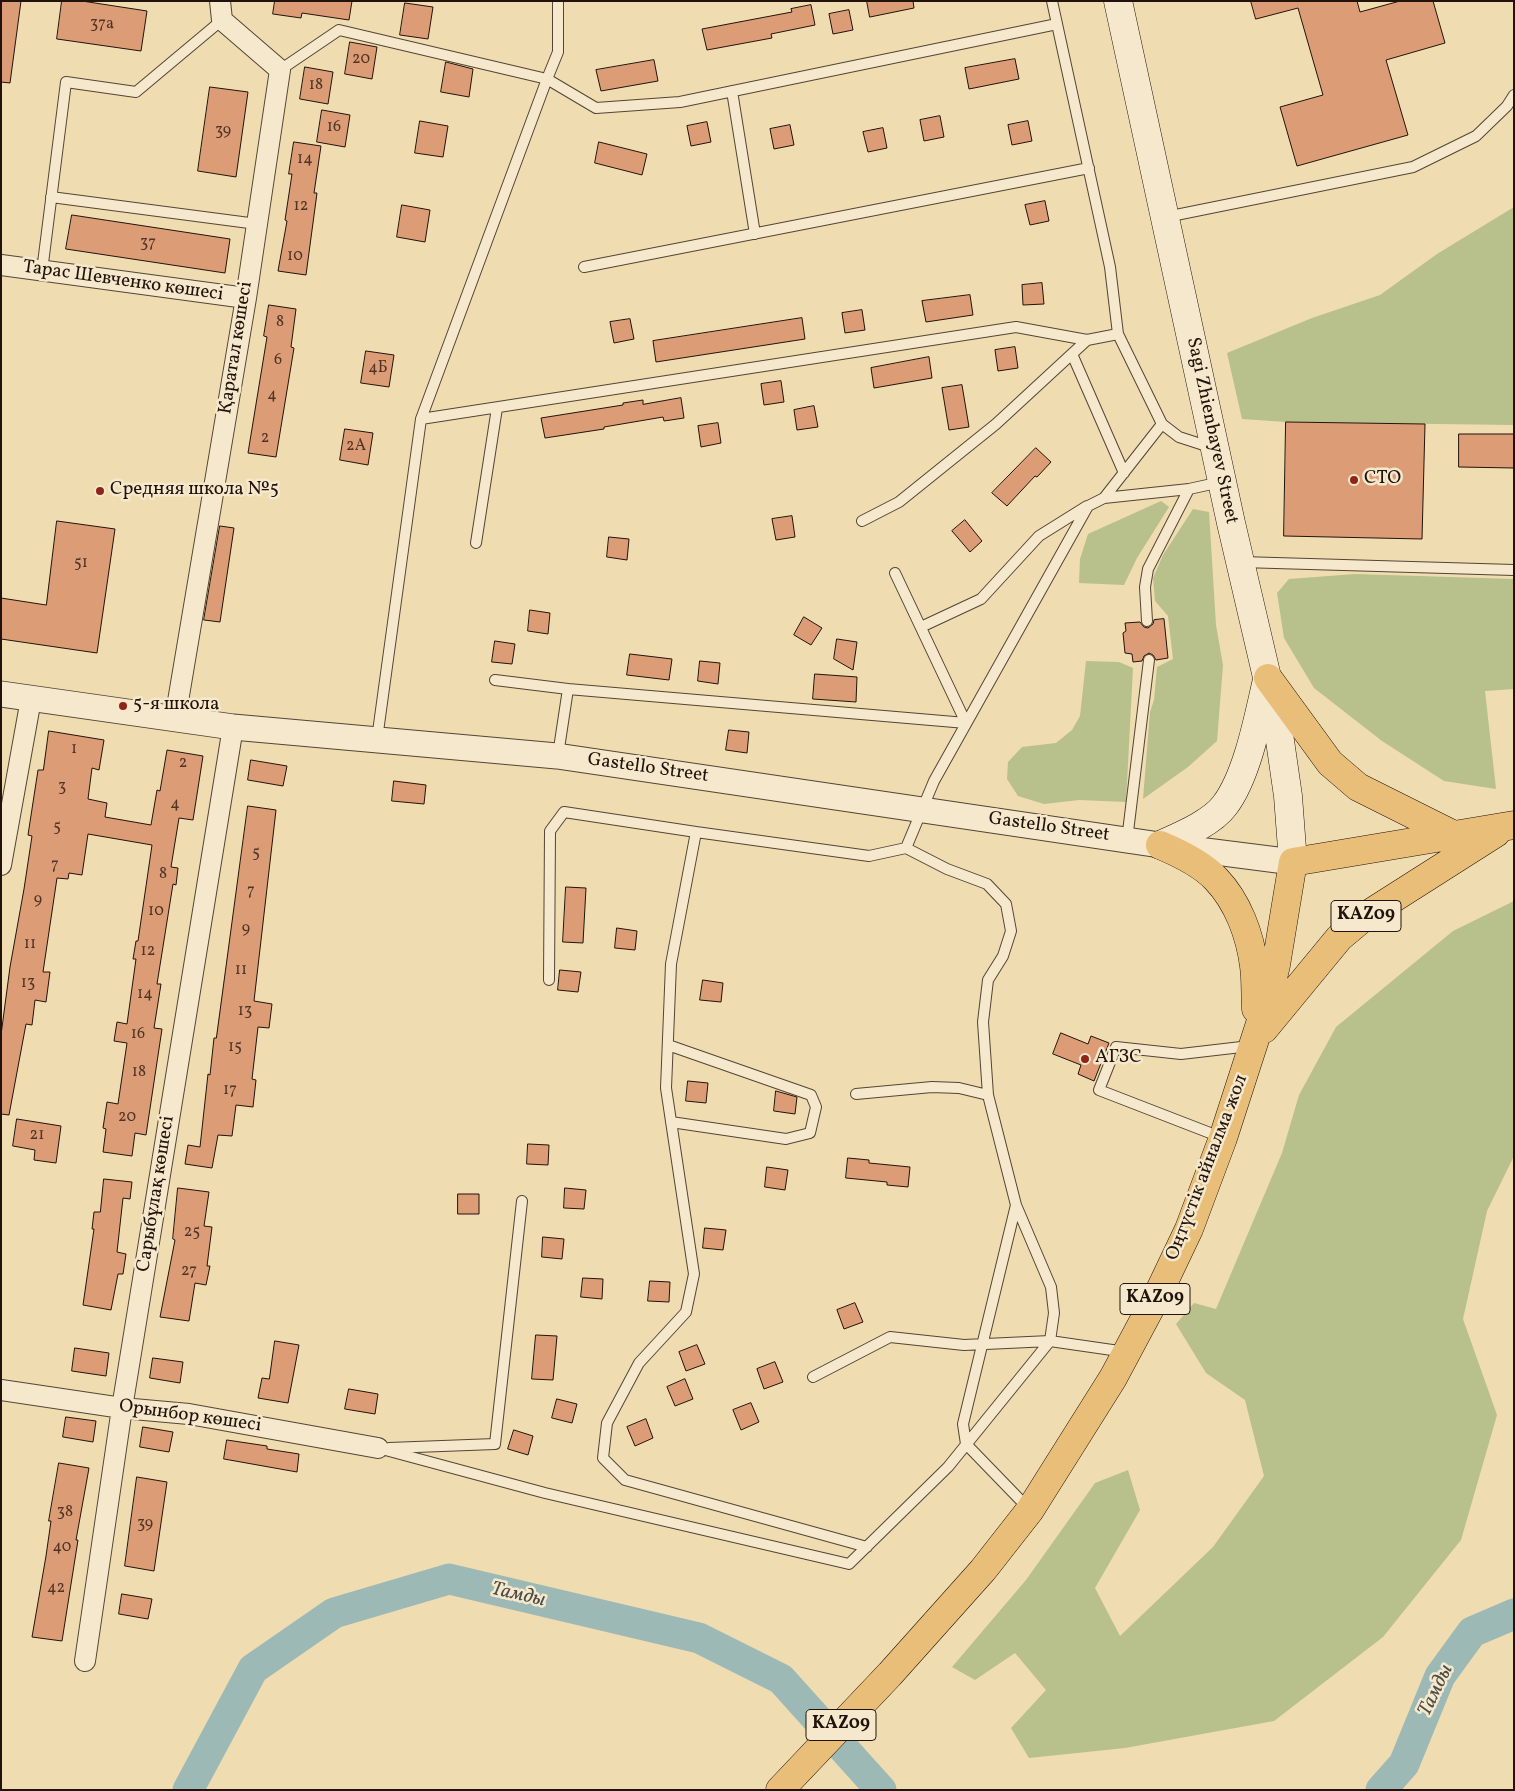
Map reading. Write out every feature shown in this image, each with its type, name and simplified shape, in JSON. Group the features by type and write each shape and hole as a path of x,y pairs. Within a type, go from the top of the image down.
{"highway":[{"path":"1268,678 1330,763 1358,787 1454,835"},
{"name":"KAZ09","path":"1293,862 1509,826"},
{"name":"KAZ09","path":"1255,1041 1339,938 1364,917 1509,826"},
{"path":"1160,846 1184,855 1216,878 1238,909 1248,937 1254,967 1255,1041"},
{"name":"Оңтүстік айналма жол","path":"786,1783 890,1674 983,1570 1030,1510 1127,1353 1189,1229 1224,1138 1255,1041 1276,964 1293,862"}],"main road":[{"name":"Sagi Zhienbayev Street","path":"1118,1 1222,482 1268,678 1283,752 1293,862"},
{"path":"1160,846 1186,834 1206,821 1225,805 1239,779 1250,748 1268,678"}],"street":[{"path":"221,11 280,70"},
{"name":"Қаратал көшесі","path":"175,719 246,298 280,70"},
{"name":"Тарас Шевченко көшесі","path":"1,265 246,298"},
{"name":"Gastello Street","path":"1,694 233,727 557,756 1160,846 1293,862"},
{"path":"1,865 31,699"},
{"name":"Сарыбұлақ көшесі","path":"85,1661 122,1408 233,727"},
{"name":"Орынбор көшесі","path":"1,1390 122,1408 189,1414 378,1448"}],"lane":[{"path":"377,739 421,419 558,52 558,1"},
{"path":"1052,1 1110,267 1118,334 1162,424 1179,437 1215,449"},
{"path":"42,271 66,82 136,92 221,11"},
{"path":"280,70 339,30 547,79 596,108 680,102 1057,24"},
{"path":"732,92 755,234"},
{"path":"1165,217 1413,167 1476,136 1506,106 1514,95"},
{"path":"584,267 1089,168"},
{"path":"51,197 257,224"},
{"path":"421,419 1016,327 1087,340 1118,334"},
{"path":"862,521 899,502 996,424 1087,340"},
{"path":"1072,354 1124,473"},
{"path":"476,543 497,408"},
{"path":"1104,498 1162,424"},
{"path":"921,627 981,599 1039,536 1104,498 1189,488 1222,482"},
{"path":"1147,621 1145,587 1148,569 1189,488"},
{"path":"906,848 934,781 1088,506"},
{"path":"1240,562 1514,570"},
{"path":"895,573 966,723"},
{"path":"1127,840 1149,660"},
{"path":"495,680 568,690 966,723"},
{"path":"557,756 568,690"},
{"path":"378,1448 546,1493 850,1564 948,1467 1050,1341 1054,1313 1051,1287 1016,1205 988,1095 983,1022 988,980 1003,956 1011,931 1006,904 987,884 947,869 906,848 869,856 564,812 550,831 548,980"},
{"path":"696,832 671,964 666,1088 694,1274 686,1312 639,1363 607,1423 603,1458 625,1480 867,1547"},
{"path":"1224,1138 1099,1090 1116,1047 1181,1054 1255,1041"},
{"path":"668,1045 811,1095 816,1108 810,1132 786,1139 672,1122"},
{"path":"856,1094 932,1087 959,1088 988,1095"},
{"path":"378,1448 495,1444 522,1201"},
{"path":"1016,1205 963,1424 966,1444 1030,1510"},
{"path":"813,1377 890,1337 964,1346 1050,1341 1127,1353"}],"green space":[{"path":"1514,207 1514,425 1286,422 1242,419 1227,353 1312,318 1380,295 1437,254"},
{"path":"1161,501 1169,507 1137,558 1124,585 1079,583 1080,559 1088,534"},
{"path":"1193,509 1209,512 1216,625 1223,665 1217,741 1188,767 1143,799 1150,712 1154,700 1157,667 1173,659 1168,616 1155,601 1153,578 1163,555"},
{"path":"1355,574 1514,579 1514,689 1485,691 1496,789 1444,781 1382,741 1314,688 1284,638 1277,593 1289,579"},
{"path":"1086,661 1119,662 1133,668 1126,802 1079,800 1044,804 1018,796 1007,779 1008,762 1022,747 1056,743 1072,730 1080,716"},
{"path":"1514,901 1514,1156 1487,1211 1463,1319 1497,1415 1461,1540 1383,1637 1274,1721 1125,1748 1029,1758 1011,1728 1046,1690 1015,1653 975,1680 952,1667 1026,1580 1095,1483 1128,1470 1140,1510 1095,1588 1120,1636 1213,1547 1264,1476 1245,1400 1206,1373 1176,1324 1194,1303 1216,1309 1282,1153 1299,1095 1336,1027 1453,931"}],"building":[{"path":"1,1 21,1 10,83 1,82"},
{"path":"62,1 82,1 147,11 141,51 57,39"},
{"path":"275,1 352,1 349,20 302,13 301,18 273,14"},
{"path":"867,1 913,1 914,8 870,17"},
{"path":"1251,1 1357,1 1360,12 1400,1 1433,1 1445,43 1386,60 1408,135 1297,166 1280,107 1323,95 1298,8 1256,19"},
{"path":"405,3 433,7 428,39 400,35"},
{"path":"811,5 815,25 771,34 772,38 707,50 702,29 792,12 791,9"},
{"path":"849,10 853,30 833,34 829,14"},
{"path":"350,42 377,47 372,79 345,74"},
{"path":"1015,59 1019,79 969,89 965,68"},
{"path":"654,60 658,81 601,91 596,70"},
{"path":"446,62 473,69 469,97 441,92"},
{"path":"305,67 333,72 328,104 300,99"},
{"path":"210,87 248,92 236,177 198,171"},
{"path":"322,110 350,115 345,147 317,142"},
{"path":"940,116 944,137 924,141 920,120"},
{"path":"420,121 448,126 443,157 415,153"},
{"path":"1028,121 1032,141 1012,145 1008,125"},
{"path":"707,122 711,142 691,146 687,126"},
{"path":"790,125 794,145 774,149 770,129"},
{"path":"883,128 887,148 868,152 863,132"},
{"path":"294,142 321,146 314,193 317,193 306,275 278,271 287,221 285,220 292,174 289,174"},
{"path":"599,142 647,154 642,175 595,163"},
{"path":"1045,201 1049,221 1030,225 1025,205"},
{"path":"402,205 430,210 425,242 397,237"},
{"path":"72,215 230,239 225,273 66,249"},
{"path":"1042,283 1044,304 1023,305 1022,285"},
{"path":"970,295 973,315 926,322 922,301"},
{"path":"269,305 296,309 291,347 294,348 276,457 248,453 267,337 264,336"},
{"path":"862,310 865,330 845,333 842,313"},
{"path":"802,318 805,339 656,362 653,341"},
{"path":"630,319 634,339 614,343 610,322"},
{"path":"1015,347 1018,368 998,371 995,350"},
{"path":"366,351 394,355 389,387 361,383"},
{"path":"929,357 932,378 874,388 871,368"},
{"path":"781,381 784,402 764,405 761,384"},
{"path":"962,385 969,427 949,430 942,388"},
{"path":"681,398 684,418 664,421 663,417 545,438 541,418 643,400 643,404"},
{"path":"814,406 818,427 797,430 794,410"},
{"name":"СТО","path":"1286,422 1425,424 1422,539 1284,536"},
{"path":"718,423 721,443 701,447 698,426"},
{"path":"345,429 373,433 368,465 340,460"},
{"path":"1459,434 1514,434 1514,468 1459,467"},
{"path":"1036,448 1051,462 1007,506 992,493"},
{"path":"792,516 795,537 776,540 772,519"},
{"path":"965,520 982,541 970,552 952,531"},
{"path":"57,521 115,529 97,653 1,639 1,598 46,605"},
{"path":"220,526 234,528 220,622 204,620"},
{"path":"609,537 629,539 627,560 607,557"},
{"path":"530,610 550,613 548,634 528,631"},
{"path":"804,617 822,628 811,645 794,635"},
{"path":"1164,619 1168,658 1156,660 1149,653 1144,656 1142,661 1133,662 1132,654 1125,653 1123,633 1126,631 1125,623 1140,622 1144,627 1148,628 1153,624 1154,620"},
{"path":"837,639 857,642 853,670 834,659"},
{"path":"495,641 515,644 512,664 492,662"},
{"path":"630,654 672,659 669,680 627,675"},
{"path":"700,661 720,663 718,684 698,681"},
{"path":"815,674 857,677 856,702 813,699"},
{"path":"729,730 749,732 747,753 726,750"},
{"path":"49,731 104,740 99,770 92,768 88,799 107,803 105,817 151,825 157,790 160,791 167,750 203,756 193,820 179,818 171,867 178,868 176,885 173,884 157,984 161,984 154,1028 162,1029 146,1135 135,1133 132,1156 103,1152 106,1129 103,1128 107,1102 118,1104 127,1043 114,1041 117,1022 127,1024 136,959 133,959 136,941 138,941 152,845 88,834 82,875 69,873 68,879 57,878 43,972 50,972 46,1002 35,1000 32,1025 26,1024 9,1115 1,1114 1,1035 10,967 32,836 28,835 38,770 43,770"},
{"path":"251,760 287,766 283,786 248,780"},
{"path":"394,781 426,785 424,804 392,801"},
{"path":"248,806 276,810 254,1001 272,1004 269,1028 258,1027 252,1079 256,1080 253,1107 236,1105 232,1136 218,1135 212,1168 185,1164 188,1145 200,1147 208,1074 210,1075 214,1038 216,1038"},
{"path":"566,887 586,888 583,943 563,942"},
{"path":"617,928 637,931 635,950 615,948"},
{"path":"560,970 581,972 578,992 558,990"},
{"path":"703,980 723,983 721,1002 700,1000"},
{"name":"АГЗС","path":"1061,1033 1088,1044 1091,1036 1109,1043 1094,1081 1078,1074 1081,1065 1053,1054"},
{"path":"688,1081 708,1083 706,1103 686,1101"},
{"path":"776,1091 797,1097 795,1114 774,1111"},
{"path":"17,1119 61,1126 56,1163 34,1160 35,1150 13,1146"},
{"path":"528,1144 549,1145 548,1165 527,1164"},
{"path":"848,1158 869,1160 869,1163 910,1167 908,1187 887,1185 887,1182 846,1178"},
{"path":"767,1167 788,1170 785,1190 765,1187"},
{"path":"104,1179 132,1182 130,1199 123,1198 117,1252 126,1254 123,1274 118,1274 111,1310 83,1305 94,1229 92,1229 94,1212 100,1212"},
{"path":"178,1188 209,1192 204,1226 212,1227 207,1266 210,1266 206,1285 195,1283 189,1321 160,1317 175,1240 173,1239"},
{"path":"565,1188 586,1190 584,1209 564,1208"},
{"path":"458,1194 479,1194 479,1214 458,1214"},
{"path":"705,1228 726,1230 723,1250 703,1248"},
{"path":"543,1237 564,1239 562,1259 542,1257"},
{"path":"583,1278 603,1279 602,1299 581,1297"},
{"path":"650,1281 670,1282 669,1302 648,1301"},
{"path":"855,1303 863,1322 844,1329 837,1310"},
{"path":"536,1335 557,1336 553,1380 532,1379"},
{"path":"275,1341 299,1345 288,1403 258,1398 262,1378 269,1379"},
{"path":"697,1345 705,1364 686,1371 679,1352"},
{"path":"75,1348 109,1353 106,1376 72,1371"},
{"path":"153,1358 183,1362 180,1383 150,1378"},
{"path":"775,1362 783,1382 764,1389 757,1369"},
{"path":"685,1379 693,1399 675,1406 667,1387"},
{"path":"349,1389 378,1394 375,1414 345,1409"},
{"path":"557,1399 577,1404 572,1423 552,1418"},
{"path":"751,1403 759,1422 741,1430 733,1410"},
{"path":"66,1417 96,1421 93,1442 63,1437"},
{"path":"646,1419 653,1438 635,1446 627,1427"},
{"path":"143,1427 173,1432 169,1452 140,1447"},
{"path":"514,1430 533,1436 528,1455 508,1449"},
{"path":"227,1440 267,1446 267,1449 299,1454 297,1472 224,1459"},
{"path":"59,1463 89,1468 76,1540 78,1540 62,1641 32,1637"},
{"path":"137,1477 167,1482 154,1571 125,1566"},
{"path":"122,1594 152,1599 148,1619 119,1614"}],"waterway":[{"name":"Тамды","path":"188,1790 253,1669 334,1613 449,1579 699,1638 781,1679 881,1790"},
{"name":"Тамды","path":"1381,1790 1404,1764 1440,1676 1472,1632 1514,1614"}],"place":[{"name":"СТО","path":"1354,480"},
{"name":"Средняя школа №5","path":"100,491"},
{"name":"5-я школа","path":"123,706"},
{"name":"АГЗС","path":"1085,1059"}]}
